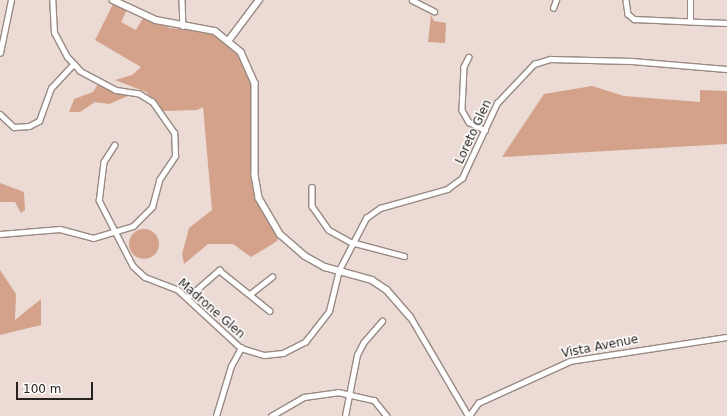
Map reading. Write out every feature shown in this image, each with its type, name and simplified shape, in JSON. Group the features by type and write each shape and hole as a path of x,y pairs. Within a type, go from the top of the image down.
{"street":[{"path":"0,53 11,0"},
{"path":"0,234 60,229 93,238 119,232 145,217 152,207 159,180 175,156 174,133 147,98 115,90 73,64 54,33 52,0"},
{"path":"112,0 156,20 184,26 202,26 228,40 249,64 255,83 255,175 259,198 285,240 305,256 339,270 372,280 387,290 410,316 468,415"},
{"path":"182,0 184,26"},
{"path":"228,40 260,0"},
{"path":"412,0 434,10"},
{"path":"553,8 556,0"},
{"path":"626,0 628,14 634,19 727,23"},
{"path":"690,0 690,22"},
{"path":"469,57 464,67 462,110 469,122 485,130"},
{"name":"Loreto Glen","path":"339,270 351,242 366,218 380,208 447,189 462,178 485,130 491,113 508,89 534,64 550,59 727,68"},
{"path":"0,114 14,127 39,121 50,88 73,64"},
{"name":"Madrone Glen","path":"115,145 104,162 99,181 99,200 119,232 133,266 145,277 169,285 187,298 241,348 264,355 283,353 305,342 329,311 339,270"},
{"path":"312,187 312,206 322,222 351,242 404,256"},
{"path":"187,298 219,270 270,312"},
{"path":"250,294 272,277"},
{"path":"345,416 363,343 382,321"},
{"name":"Vista Avenue","path":"468,415 478,403 570,361 727,337"},
{"path":"216,416 231,366 241,348"},
{"path":"271,416 318,393 350,392 374,400 387,416"}],"shaded area":[{"path":"113,4 127,10 121,22 136,30 143,18 170,28 202,31 217,36 241,57 253,80 253,189 278,240 251,257 233,244 208,244 184,264 182,254 189,228 212,210 203,107 197,110 163,111 146,92 115,80 132,75 141,67 95,40"},
{"path":"431,15 434,21 446,23 445,43 428,42"},
{"path":"98,84 128,96 109,104 95,102 80,112 69,112 74,99 93,92"},
{"path":"592,86 624,96 700,102 700,90 727,91 727,144 502,157 544,94"},
{"path":"0,183 24,192 25,210 21,213 15,202 0,202"},
{"path":"144,229 150,230 158,238 158,250 150,258 144,259 138,258 130,250 129,244 130,238 138,230"},
{"path":"0,270 16,294 15,320 41,299 41,325 0,335"}]}
